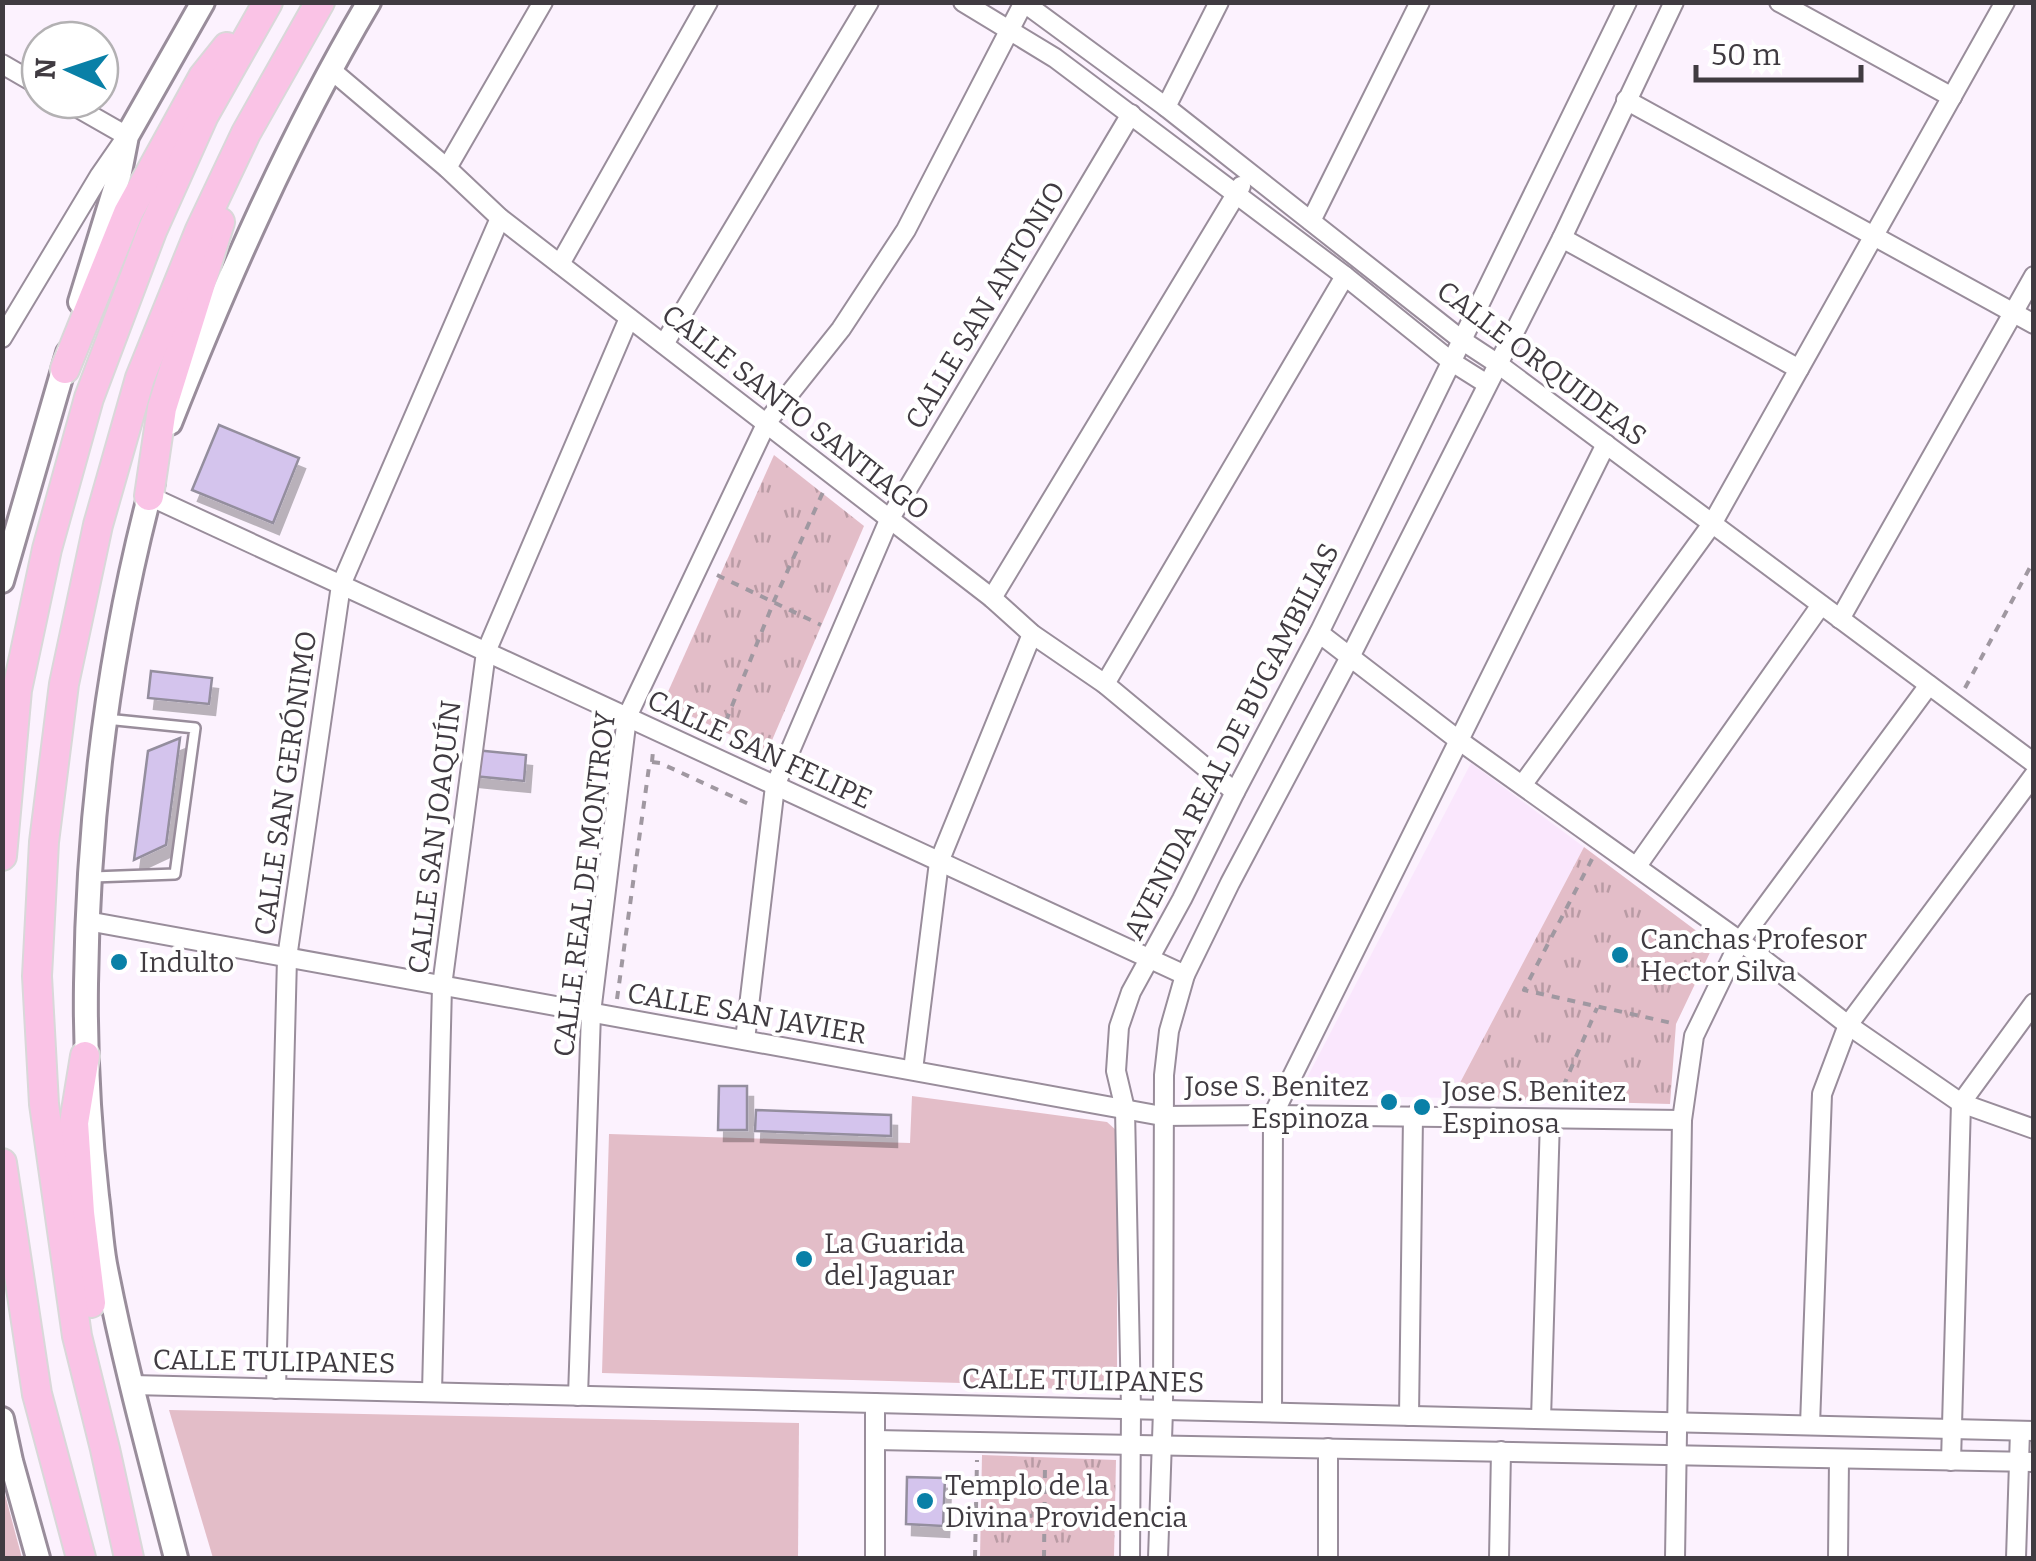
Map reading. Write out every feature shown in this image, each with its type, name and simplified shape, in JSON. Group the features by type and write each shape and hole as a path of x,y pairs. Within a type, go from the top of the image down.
{"highway":[{"path":"65,369 128,212 203,77 265,2"},
{"path":"2,856 17,690 47,550 89,398 152,231 204,115 265,2"},
{"path":"130,1558 77,1336 44,1104 37,976 44,842 64,684 98,525 140,378 200,230 246,132 320,2"},
{"path":"149,496 162,408 246,132"},
{"path":"85,1056 74,1124 106,1449"},
{"path":"2,1163 37,1394 81,1558"},
{"path":"2,1240 22,1294"}],"street":[{"path":"2,338 127,136 203,2"},
{"path":"176,1558 105,1261 90,1134 85,1056 87,921 98,764 120,630 167,428 218,302 330,68 369,2"},
{"path":"446,168 544,2"},
{"path":"560,264 708,2"},
{"path":"664,344 869,2"},
{"name":"CALLE ORQUIDEAS","path":"963,2 1055,58 1345,276 1452,362 1487,384"},
{"path":"1166,107 1219,2"},
{"path":"1311,220 1420,2"},
{"name":"AVENIDA REAL DE BUGAMBILIAS","path":"1130,1558 1125,1109 1116,1072 1119,1027 1130,992 1319,634 1628,2"},
{"path":"1158,1558 1163,1410 1162,1116 1169,1031 1184,976 1562,238 1674,2"},
{"path":"1779,2 1952,97"},
{"path":"1522,784 1712,524 2004,2"},
{"name":"CALLE ORQUIDEAS","path":"1023,3 1166,107 1463,341 2034,763"},
{"name":"CALLE REAL DE MONTROY","path":"578,1396 591,1013 627,717 767,422 841,329 906,230 1023,3"},
{"name":"CALLE SANTO SANTIAGO","path":"330,68 500,218 767,422 992,598 1032,634 1105,684 1235,792"},
{"path":"1626,100 2034,324"},
{"name":"CALLE SAN ANTONIO","path":"746,1040 775,786 889,520 1131,114"},
{"path":"99,120 127,136"},
{"path":"2,581 65,369 80,300 120,172 127,136"},
{"path":"992,598 1250,173"},
{"name":"CALLE SAN GERÓNIMO","path":"276,1389 288,958 341,584 500,218"},
{"path":"1562,238 1799,369"},
{"path":"1105,684 1345,276"},
{"path":"1840,619 2034,276"},
{"name":"CALLE SAN JOAQUÍN","path":"432,1392 442,986 486,652 629,318"},
{"path":"1272,1412 1273,1115 1606,444"},
{"name":"CALLE SAN FELIPE","path":"149,496 1184,976"},
{"path":"1637,866 1821,605"},
{"path":"912,1070 939,862 1032,634"},
{"path":"1319,634 1740,941 1848,1025 1960,1102 2034,1129"},
{"path":"1675,1558 1682,1120 1694,1036 1740,941 1929,685"},
{"path":"1810,1426 1822,1094 1848,1025 2034,775"},
{"name":"CALLE SAN JAVIER","path":"87,921 1162,1116 1682,1120"},
{"path":"1951,1461 1960,1102 2034,1004"},
{"path":"1409,1416 1413,1116"},
{"path":"1540,1419 1550,1119"},
{"name":"CALLE TULIPANES","path":"132,1385 2027,1431"},
{"path":"875,1403 875,1558"},
{"path":"2,1419 38,1558"},
{"path":"2016,1558 2027,1431"},
{"path":"874,1440 2026,1462"},
{"path":"1328,1448 1328,1558"},
{"path":"1499,1558 1502,1451"},
{"path":"1838,1558 1839,1459"}],"lane":[{"path":"90,877 175,874 195,728 106,719"}],"path":[{"path":"720,736 774,601 826,487"},
{"path":"1956,704 2034,560"},
{"path":"712,574 828,628"},
{"path":"618,1006 652,762 760,809"},
{"path":"1594,855 1524,990 1676,1024"},
{"path":"1550,1119 1598,1006"},
{"path":"976,1558 977,1440"},
{"path":"1044,1558 1045,1454"},
{"path":"976,1514 1119,1517"}],"shaded area":[{"path":"1471,763 1584,847 1452,1098 1298,1095"}],"green space":[{"path":"774,455 864,526 767,752 663,703"},
{"path":"1584,847 1714,944 1676,1024 1670,1104 1452,1098"},
{"name":"La Guarida del Jaguar","path":"912,1096 1107,1122 1117,1131 1117,1382 1103,1393 998,1384 602,1373 609,1134 910,1143"},
{"path":"169,1410 799,1423 798,1558 213,1558"},
{"path":"982,1455 1116,1460 1114,1558 980,1558"},
{"path":"3,1487 22,1558 3,1558"}],"building":[{"path":"219,425 299,458 273,523 192,490"},
{"path":"151,671 212,678 209,704 148,698"},
{"path":"180,738 166,845 134,860 148,751"},
{"path":"475,750 526,755 524,781 473,776"},
{"path":"719,1086 747,1086 747,1130 718,1130"},
{"path":"756,1110 891,1115 891,1136 755,1131"},
{"name":"Templo de la Divina Providencia","path":"907,1477 945,1478 943,1526 906,1524"}],"place":[{"name":"Canchas Profesor Hector Silva","path":"1620,955"},
{"name":"Indulto","path":"119,962"},
{"name":"Jose S. Benitez Espinoza","path":"1389,1102"},
{"name":"Jose S. Benitez Espinosa","path":"1422,1107"},
{"name":"La Guarida del Jaguar","path":"804,1259"},
{"name":"Templo de la Divina Providencia","path":"925,1501"}]}
